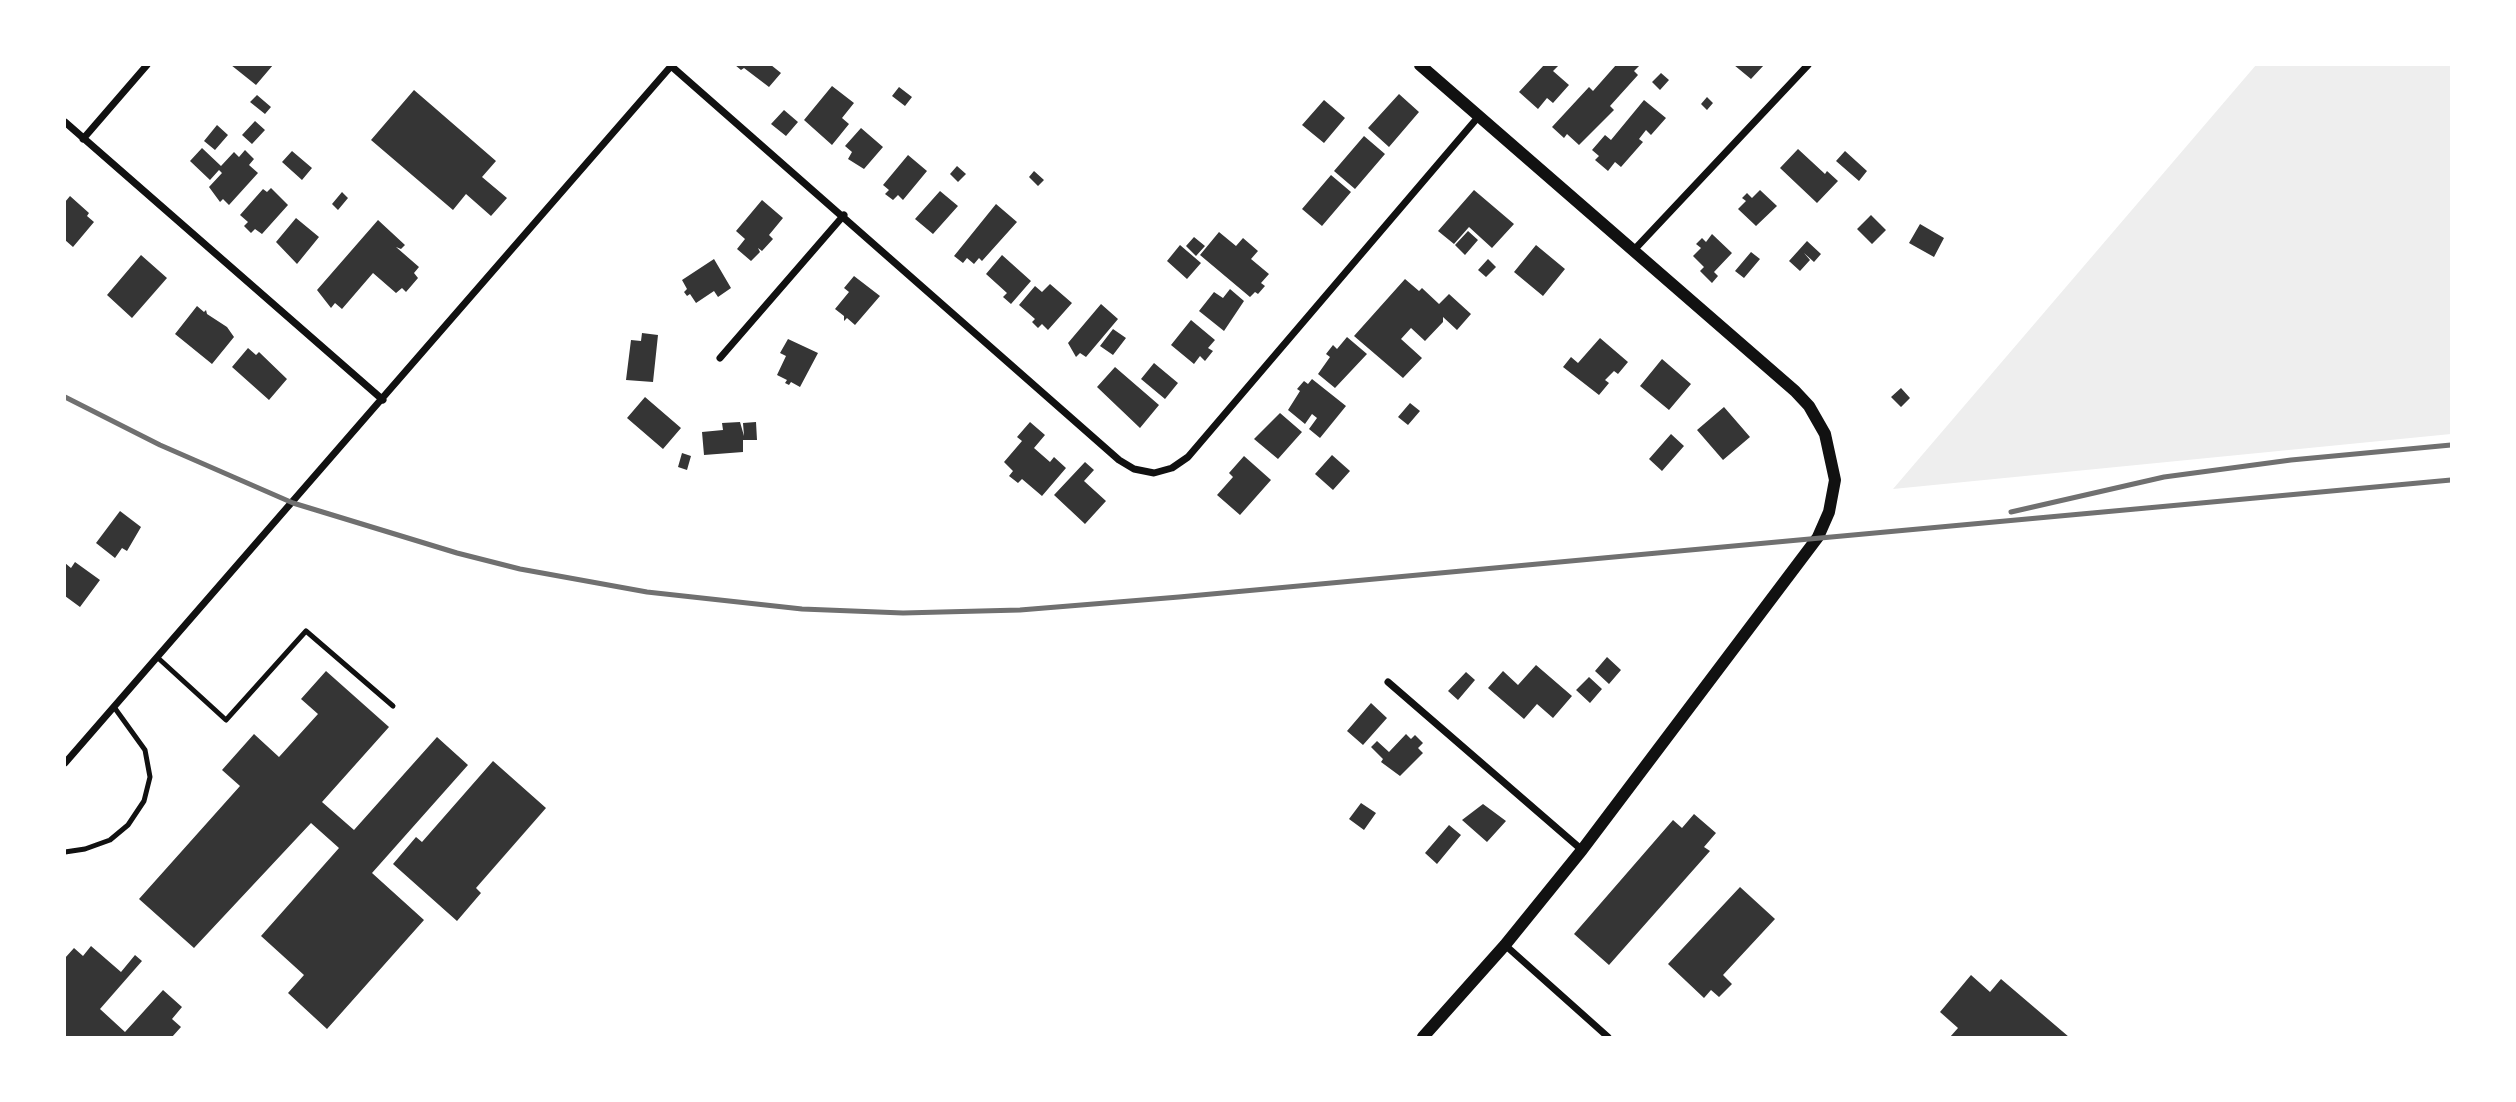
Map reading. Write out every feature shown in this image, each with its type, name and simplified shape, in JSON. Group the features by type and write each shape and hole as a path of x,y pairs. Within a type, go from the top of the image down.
{"street":[{"path":"83,139 147,65"},
{"path":"65,763 383,400 671,65 1119,460 1134,469 1154,472 1172,468 1188,457 1479,116"},
{"path":"1420,65 1810,406 1831,450 1835,480 1833,497 1818,537 1582,850 1505,945 1423,1037"},
{"path":"1634,250 1808,65"},
{"path":"65,122 383,400"},
{"path":"720,358 844,215"},
{"path":"1388,682 1582,850"},
{"path":"1505,945 1608,1037"}],"lane":[{"path":"157,657 226,720 306,631 393,706"},
{"path":"65,852 85,849 110,840 128,825 144,801 150,776 145,750 114,707"}],"shaded area":[{"path":"2256,65 2451,65 2451,434 1893,489"}],"building":[{"path":"231,65 273,65 256,85"},
{"path":"735,65 771,65 781,73 769,87 744,68 741,70"},
{"path":"1544,65 1559,65 1553,71 1569,85 1553,103 1547,98 1538,109 1519,92"},
{"path":"1616,65 1640,65 1634,71 1638,75 1610,106 1614,110 1579,145 1567,134 1564,138 1552,127 1589,87 1593,91"},
{"path":"1734,65 1764,65 1751,79"},
{"path":"1661,73 1669,80 1660,90 1652,82"},
{"path":"832,86 854,103 842,118 849,124 832,145 804,120"},
{"path":"899,87 912,97 905,106 892,96"},
{"path":"414,90 496,161 482,177 507,198 491,216 466,194 453,210 371,140"},
{"path":"1399,94 1419,112 1389,147 1368,128"},
{"path":"257,95 271,107 265,114 250,102"},
{"path":"1707,97 1713,103 1707,110 1701,104"},
{"path":"1324,100 1345,118 1324,143 1302,125"},
{"path":"1644,100 1666,118 1651,135 1646,130 1639,139 1643,142 1621,167 1615,162 1608,171 1595,160 1599,156 1592,150 1605,135 1611,140"},
{"path":"784,110 798,122 786,136 771,124"},
{"path":"255,121 265,130 252,144 242,135"},
{"path":"217,125 228,135 215,150 204,141"},
{"path":"861,128 883,147 864,169 848,159 852,152 845,146"},
{"path":"1364,136 1385,154 1355,189 1334,171"},
{"path":"202,148 221,166 234,152 239,157 245,150 254,159 249,165 258,173 229,205 223,199 220,202 209,187 222,173 219,170 210,180 190,161"},
{"path":"1798,149 1825,174 1827,171 1838,181 1817,203 1780,168"},
{"path":"292,151 312,168 302,180 282,162"},
{"path":"1845,151 1867,171 1859,181 1836,161"},
{"path":"908,155 927,171 903,200 898,195 893,200 885,194 889,190 883,185"},
{"path":"957,166 966,174 958,182 950,174"},
{"path":"1034,171 1044,180 1038,186 1029,177"},
{"path":"1331,175 1351,192 1322,226 1302,209"},
{"path":"271,188 288,205 262,234 255,229 251,233 244,226 248,222 240,215 263,189 267,192"},
{"path":"1474,190 1514,224 1492,248 1469,227 1454,244 1438,231"},
{"path":"1760,190 1777,206 1756,226 1738,209 1746,201 1742,198 1747,193 1752,198"},
{"path":"940,191 958,206 933,234 915,219"},
{"path":"342,192 348,198 338,210 332,204"},
{"path":"70,196 89,213 87,216 94,222 73,247 65,240 65,202"},
{"path":"762,200 783,218 769,235 773,239 762,251 758,248 760,252 751,261 737,249 745,239 736,231"},
{"path":"996,204 1017,222 982,261 979,258 974,264 967,258 963,263 954,256"},
{"path":"1871,215 1886,230 1872,244 1857,229"},
{"path":"296,218 319,237 297,264 276,242"},
{"path":"378,220 405,245 401,249 396,247 419,267 414,273 418,278 406,292 402,288 396,293 373,273 342,309 335,303 331,308 317,290"},
{"path":"1920,224 1944,238 1934,257 1909,243"},
{"path":"1468,231 1478,240 1465,255 1455,245"},
{"path":"1219,232 1236,246 1243,238 1258,251 1251,259 1269,274 1261,283 1265,286 1258,294 1255,292 1250,297 1200,255"},
{"path":"1712,234 1732,253 1714,272 1718,276 1712,283 1700,271 1704,267 1693,256 1701,248 1696,244 1702,238 1706,242"},
{"path":"1194,237 1205,246 1196,256 1186,246"},
{"path":"1807,241 1821,254 1814,262 1804,253 1810,260 1800,271 1789,261"},
{"path":"1180,245 1201,263 1187,279 1167,261"},
{"path":"1536,245 1565,269 1543,296 1514,272"},
{"path":"1751,252 1760,259 1744,278 1735,271"},
{"path":"141,255 167,278 132,318 107,295"},
{"path":"1002,255 1031,281 1011,304 1003,297 1007,293 986,274"},
{"path":"714,259 731,288 718,297 714,291 696,303 690,294 687,296 684,292 687,289 682,280"},
{"path":"1488,259 1496,267 1486,277 1478,270"},
{"path":"854,276 880,296 855,325 847,318 844,321 844,316 835,309 849,292 844,288"},
{"path":"1405,279 1419,291 1422,288 1439,304 1449,294 1471,314 1457,330 1443,317 1443,322 1425,341 1411,328 1401,339 1422,358 1403,378 1354,336"},
{"path":"1050,284 1072,303 1048,330 1042,324 1038,328 1032,322 1035,319 1019,305 1035,286 1042,292"},
{"path":"1230,289 1244,301 1224,331 1199,311 1214,292 1223,298"},
{"path":"1101,304 1118,319 1086,357 1080,353 1076,357 1068,343"},
{"path":"197,306 227,327 234,337 212,364 175,334"},
{"path":"1191,320 1215,340 1208,348 1213,351 1205,361 1200,356 1194,364 1171,345"},
{"path":"1113,329 1126,338 1113,355 1100,346"},
{"path":"642,333 658,335 653,382 626,380 631,340 641,341"},
{"path":"1347,337 1367,354 1335,388 1318,374 1330,357 1326,354 1333,345 1337,349"},
{"path":"1600,338 1628,362 1618,374 1614,371 1605,380 1609,383 1599,395 1563,367 1571,357 1578,363"},
{"path":"788,339 818,353 800,387 791,382 789,385 785,383 787,380 777,375 786,356 780,353"},
{"path":"248,348 256,355 259,352 287,379 269,400 232,367"},
{"path":"1662,359 1691,384 1669,410 1640,386"},
{"path":"1154,363 1178,383 1165,399 1141,379"},
{"path":"1115,367 1159,405 1140,428 1097,387"},
{"path":"1312,379 1346,406 1320,438 1309,429 1317,418 1312,414 1305,424 1288,410 1300,391 1297,389 1304,381 1308,384"},
{"path":"1901,388 1910,398 1901,407 1891,397"},
{"path":"645,397 681,428 663,449 627,418"},
{"path":"1410,403 1420,411 1408,425 1398,417"},
{"path":"1724,407 1750,437 1723,460 1697,430"},
{"path":"1280,413 1302,432 1278,459 1254,439"},
{"path":"740,422 744,436 743,423 756,422 757,440 743,440 743,452 704,455 702,432 723,430 722,423"},
{"path":"1030,422 1045,435 1034,448 1050,462 1054,457 1066,468 1042,496 1022,479 1018,483 1009,476 1013,471 1004,462 1022,441 1017,437"},
{"path":"1671,434 1684,446 1662,471 1649,459"},
{"path":"682,453 691,456 687,470 678,467"},
{"path":"1332,455 1350,471 1333,490 1315,474"},
{"path":"1244,456 1271,480 1240,515 1217,495 1233,477 1229,473"},
{"path":"1085,462 1094,470 1084,481 1106,501 1085,524 1054,495"},
{"path":"120,511 141,527 127,551 122,548 115,558 96,543"},
{"path":"75,562 100,580 80,607 65,596 65,563 71,568"},
{"path":"1607,657 1621,670 1609,684 1595,671"},
{"path":"1536,665 1572,696 1553,718 1537,704 1524,719 1488,688 1503,671 1518,685"},
{"path":"326,671 389,727 322,802 354,830 437,737 468,765 372,873 424,920 327,1029 288,993 304,975 261,936 339,848 311,823 194,948 139,899 240,786 222,770 254,734 279,757 318,714 301,699"},
{"path":"1466,672 1475,680 1458,700 1448,691"},
{"path":"1589,677 1602,689 1590,703 1576,690"},
{"path":"1371,703 1387,718 1363,745 1347,731"},
{"path":"1406,734 1411,739 1415,735 1423,743 1418,748 1423,753 1400,776 1381,762 1383,759 1371,747 1377,741 1389,752"},
{"path":"493,761 546,808 476,888 481,893 457,921 393,864 416,837 422,842"},
{"path":"1361,803 1376,813 1364,830 1349,819"},
{"path":"1483,804 1506,821 1487,842 1462,820"},
{"path":"1694,814 1716,833 1704,847 1710,851 1609,965 1574,934 1673,820 1682,828"},
{"path":"1449,825 1461,835 1437,864 1425,853"},
{"path":"1740,887 1775,919 1723,975 1732,984 1719,997 1711,990 1704,998 1668,964"},
{"path":"91,946 121,972 135,955 142,961 100,1009 125,1032 163,990 182,1007 172,1019 181,1027 172,1037 65,1037 65,958 74,948 83,956"},
{"path":"1971,975 1990,992 2001,979 2069,1037 1950,1037 1958,1028 1940,1012"}],"railway":[{"path":"65,397 160,445 293,503 457,553 520,569 647,592 802,609 903,613 1020,610 1179,597 2451,480"},
{"path":"2011,512 2164,477 2291,460 2451,445"}]}
